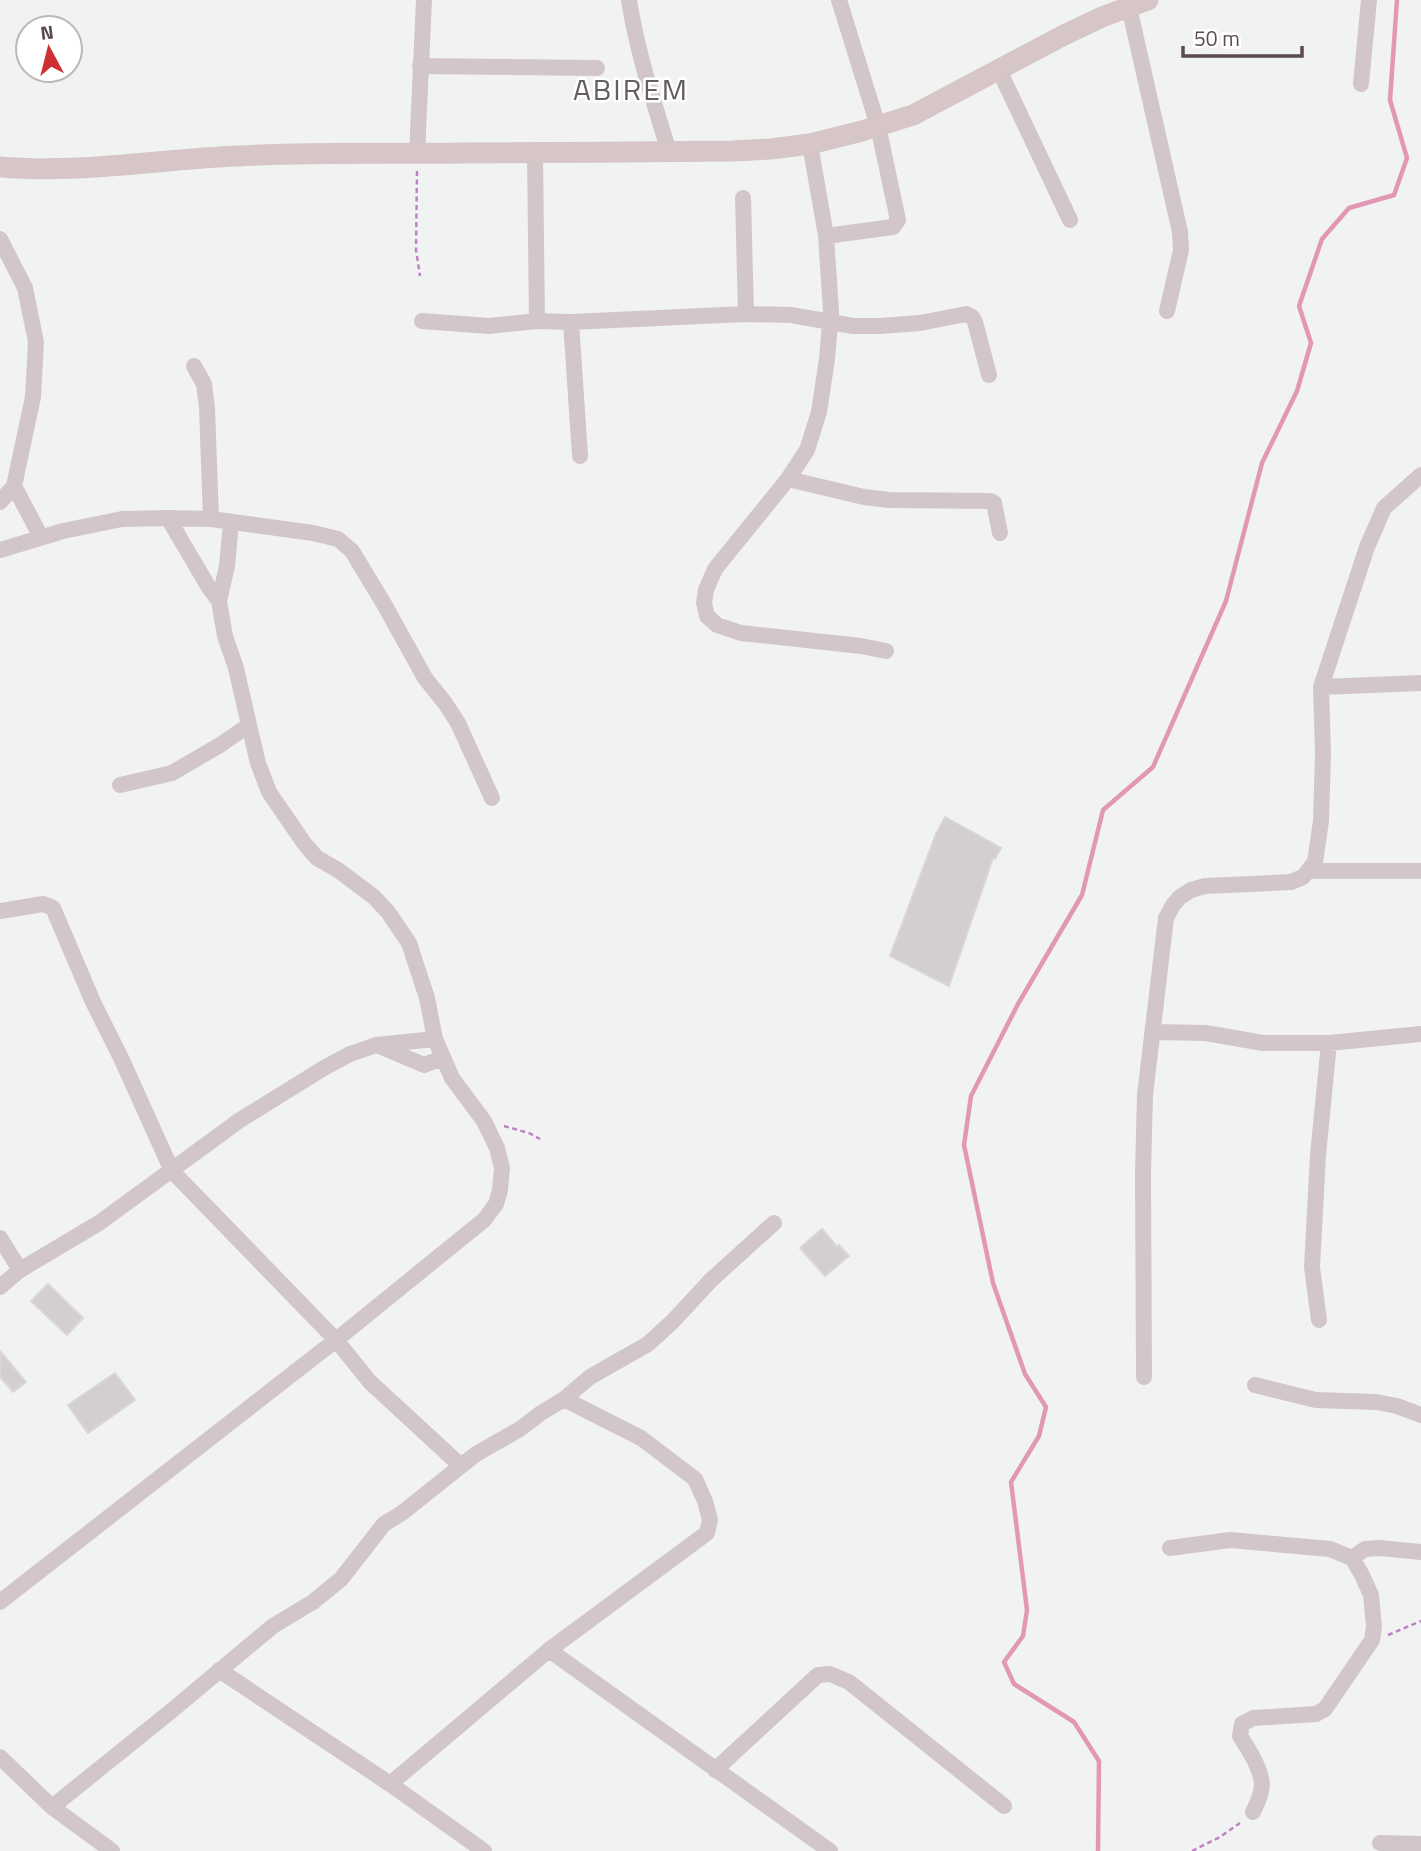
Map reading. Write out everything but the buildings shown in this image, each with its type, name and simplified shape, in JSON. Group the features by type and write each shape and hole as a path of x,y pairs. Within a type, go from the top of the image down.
{"street":[{"path":"417,154 424,0"},
{"path":"629,0 648,83 669,152"},
{"path":"825,236 893,227 898,219 878,126 839,0"},
{"path":"1361,84 1369,0"},
{"path":"0,167 67,168 238,156 758,150 810,144 913,115 1064,35 1138,4 1180,232 1181,250 1167,311"},
{"path":"420,66 597,68"},
{"path":"999,70 1070,220"},
{"path":"810,144 830,280 831,322 819,412 807,450 715,569 704,603 707,616 717,625 741,633 886,651"},
{"path":"535,153 537,321"},
{"path":"743,198 747,314"},
{"path":"0,239 25,288 36,342 33,397 14,486 0,502"},
{"path":"422,321 489,326 537,321 571,322 747,314 791,315 853,326 880,327 966,314 975,322 989,375"},
{"path":"571,322 580,456"},
{"path":"194,366 204,384 207,408 211,519"},
{"path":"1144,1377 1145,1095 1166,918 1180,897 1191,890 1205,886 1291,881 1303,877 1315,862 1321,821 1321,687 1367,547 1384,508 1421,475"},
{"path":"788,478 864,497 990,501 996,509 1000,533"},
{"path":"14,486 41,537"},
{"path":"168,518 219,601"},
{"path":"0,550 63,531 122,519 211,519 338,539 352,551 425,678 458,723 492,798"},
{"path":"0,1602 336,1340 484,1220 496,1204 500,1190 502,1168 497,1147 484,1121 452,1078 443,1058 435,1039 427,998 409,943 374,897 317,858 304,843 270,792 258,763 225,635 219,601 227,566 231,523"},
{"path":"1321,687 1421,684"},
{"path":"120,785 172,773 220,745 249,724"},
{"path":"1309,871 1421,871"},
{"path":"0,912 43,904 53,908 93,1002 172,1171 336,1340 370,1382 461,1466"},
{"path":"1153,1032 1206,1032 1264,1042 1329,1043 1421,1034"},
{"path":"0,1287 20,1270 99,1223 240,1120 324,1068 350,1054 376,1045 435,1039"},
{"path":"1319,1320 1311,1267 1329,1043"},
{"path":"376,1045 424,1065 443,1058"},
{"path":"52,1807 272,1626 313,1602 341,1579 384,1524 402,1513 476,1454 520,1429 564,1399 590,1377 648,1344 711,1280 774,1223"},
{"path":"0,1238 20,1270"},
{"path":"1255,1385 1316,1400 1377,1402 1421,1415"},
{"path":"390,1784 550,1650 707,1533 710,1520 695,1479 641,1438 564,1399"},
{"path":"1170,1548 1230,1540 1330,1549 1352,1558 1371,1595 1374,1627 1371,1640 1325,1709 1317,1714 1253,1717 1242,1724 1240,1736 1252,1755 1262,1783 1254,1812"},
{"path":"1352,1558 1366,1549 1421,1552"},
{"path":"550,1650 830,1851"},
{"path":"219,1670 390,1784 484,1851"},
{"path":"715,1770 818,1675 830,1674 849,1682 1004,1806"},
{"path":"0,1757 52,1807 112,1851"},
{"path":"1380,1843 1421,1844"}],"path":[{"path":"417,154 416,250 419,276"},
{"path":"484,1121 540,1139"},
{"path":"1371,1640 1421,1621"},
{"path":"1192,1851 1231,1830 1254,1812"}],"waterway":[{"path":"1098,1851 1099,1761 1074,1722 1014,1684 1004,1662 1023,1636 1027,1610 1011,1482 1039,1436 1046,1407 1025,1374 993,1283 964,1145 971,1096 1018,1004 1082,895 1103,810 1153,767 1226,601 1262,463 1297,391 1311,343 1299,306 1322,239 1349,208 1394,195 1407,158 1390,100 1397,0"}],"district":[{"name":"ABIREM","path":"631,89"}]}
